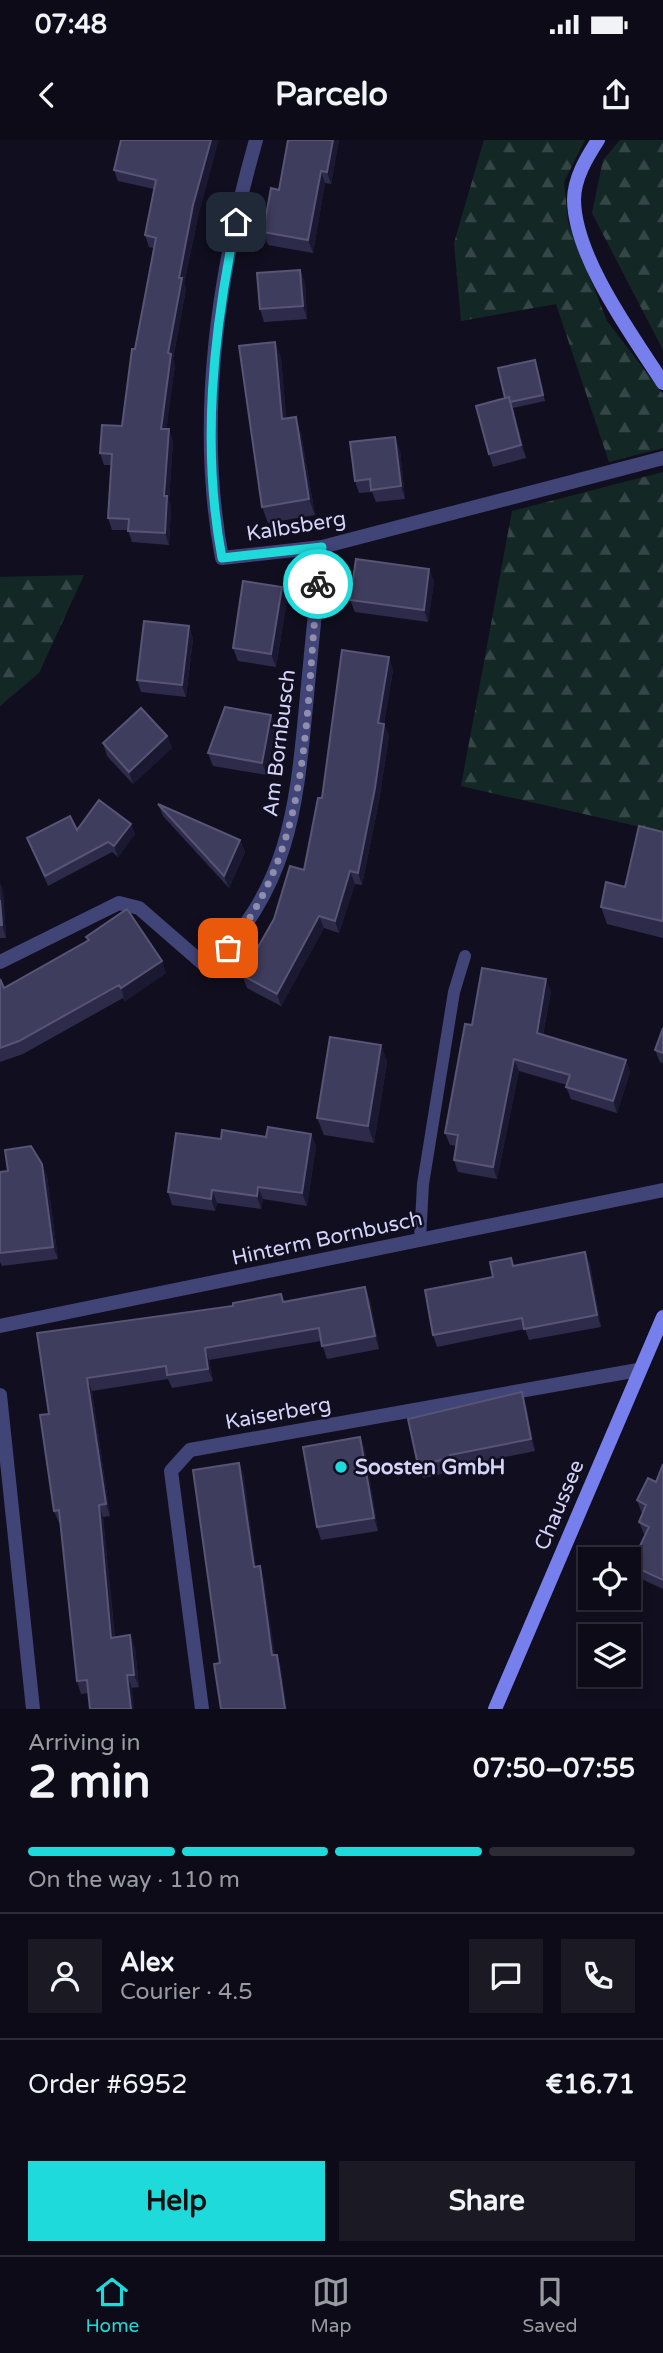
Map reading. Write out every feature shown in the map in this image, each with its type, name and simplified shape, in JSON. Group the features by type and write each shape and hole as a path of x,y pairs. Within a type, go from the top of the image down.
{"street":[{"name":"Kalbsberg","path":"256,140 232,241 213,382 211,470 222,558 322,547 663,458"},
{"path":"598,140 578,178 574,198 577,221 609,299 663,383"},
{"name":"Am Bornbusch","path":"0,962 119,903 139,908 208,968 247,926 265,895 287,842 298,789 322,547"},
{"name":"Hinterm Bornbusch","path":"0,1326 663,1190"},
{"name":"Chaussee","path":"495,1709 638,1370 663,1317"},
{"name":"Kaiserberg","path":"202,1709 171,1471 190,1450 638,1370"},
{"path":"0,1395 33,1709"}],"lane":[{"path":"419,1240 423,1184 454,992 465,956"}],"green space":[{"path":"484,140 585,140 564,182 568,222 607,321 663,394 663,448 609,462 556,304 461,321 454,243"},
{"path":"620,140 663,140 663,350 592,213 603,160"},
{"path":"663,472 663,832 461,786 512,511"},
{"path":"84,575 39,673 0,706 0,577"}],"building":[{"path":"121,140 211,140 193,205 168,353 171,354 161,429 169,429 164,496 167,496 165,533 128,531 129,519 108,518 112,454 100,453 102,425 122,426 132,349 135,349 156,238 145,235 156,180 114,170"},
{"path":"288,140 333,140 327,172 321,171 308,240 263,232 271,188 279,190"},
{"path":"300,270 303,306 260,309 257,273"},
{"path":"275,342 282,419 296,417 309,499 262,507 239,346"},
{"path":"535,360 543,395 510,402 509,397 505,398 498,368"},
{"path":"509,397 521,445 489,454 476,406"},
{"path":"395,437 401,486 371,490 370,479 355,481 350,442"},
{"path":"356,559 429,569 424,610 350,600"},
{"path":"243,581 282,587 271,654 233,648"},
{"path":"144,621 189,626 182,685 137,680"},
{"path":"342,650 389,657 378,723 384,724 375,788 358,873 350,871 335,921 319,916 277,994 242,975 274,919 290,866 304,870 318,798 322,798"},
{"path":"225,707 271,715 262,763 208,753"},
{"path":"141,708 167,736 129,772 103,743"},
{"path":"99,800 131,824 114,846 108,842 45,876 27,838 70,816 77,830"},
{"path":"158,804 240,840 224,876"},
{"path":"639,826 663,832 662,921 601,907 606,882 625,887"},
{"path":"127,909 162,961 121,988 119,985 19,1041 0,1048 0,979 4,988 89,940 86,937"},
{"path":"482,968 546,979 537,1033 626,1060 613,1101 566,1087 570,1075 514,1059 493,1167 454,1160 458,1135 445,1133 465,1024 472,1025"},
{"path":"663,1028 663,1053 655,1050"},
{"path":"330,1037 381,1045 368,1126 317,1118"},
{"path":"268,1127 311,1134 302,1193 258,1187 257,1196 212,1190 211,1199 168,1192 176,1133 221,1139 222,1130 266,1137"},
{"path":"31,1146 42,1164 53,1247 0,1253 0,1172 8,1171 5,1150"},
{"path":"585,1252 597,1315 524,1329 522,1318 433,1335 425,1290 493,1277 490,1262 511,1258 513,1266"},
{"path":"365,1287 375,1336 322,1346 319,1328 205,1348 208,1369 167,1375 166,1366 87,1378 106,1504 99,1505 111,1638 130,1635 134,1675 127,1675 131,1709 90,1709 87,1680 77,1681 59,1510 54,1511 40,1415 49,1414 37,1333 233,1306 233,1303 281,1294 283,1302"},
{"path":"522,1392 531,1439 450,1455 451,1458 418,1465 408,1419"},
{"path":"360,1437 374,1518 317,1527 303,1447"},
{"path":"239,1463 254,1567 260,1566 272,1655 277,1655 285,1709 221,1709 214,1664 220,1663 193,1470"},
{"path":"663,1464 663,1580 641,1570 640,1547 649,1527 639,1522 646,1505 637,1500 648,1478 656,1482"}],"way so far":[{"path":"228,948 247,926 265,895 287,842 298,789 318,584"}],"place":[{"name":"Soosten GmbH","path":"341,1467"}],"route":[{"path":"236,222 222,304 213,382 211,470 222,558 322,547 318,584"}]}
